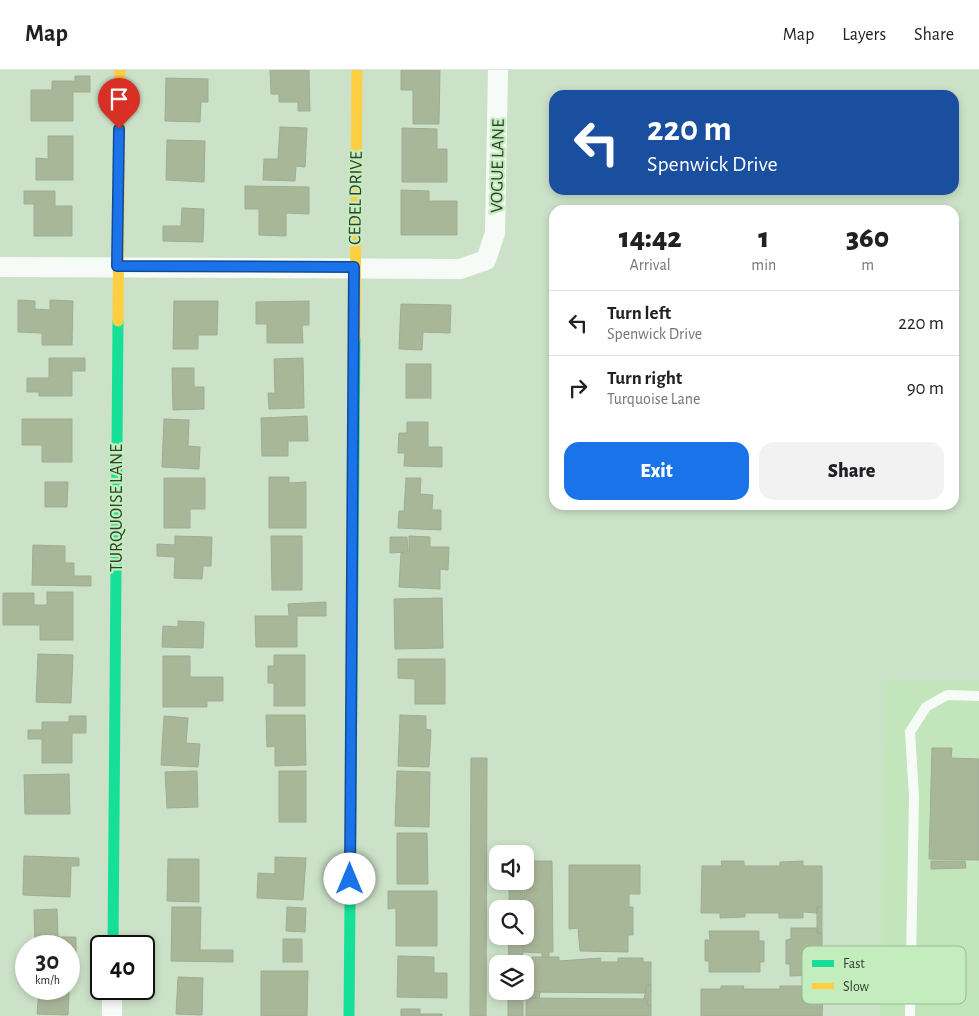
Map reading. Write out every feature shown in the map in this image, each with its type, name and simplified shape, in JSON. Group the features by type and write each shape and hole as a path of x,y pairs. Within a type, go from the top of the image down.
{"street":[{"name":"TURQUOISE LANE","path":"113,935 120,70"},
{"name":"CEDEL DRIVE","path":"349,1016 357,70"},
{"name":"VOGUE LANE","path":"354,267 460,269 486,260 496,233 498,70"},
{"path":"0,267 354,267"},
{"path":"112,1000 112,1016"}],"lane":[{"path":"911,946 914,796 910,732 926,707 947,695 979,696"}],"shaded area":[{"path":"884,680 979,680 979,1016 880,1016 880,1004 966,1004 966,946 881,946"}],"building":[{"path":"270,70 309,70 310,111 298,111 298,102 279,102 279,94 271,94"},
{"path":"401,70 440,70 439,124 413,124 413,90 401,90"},
{"path":"75,76 90,76 90,92 73,92 73,121 31,121 31,90 52,90 52,81 75,81"},
{"path":"166,78 208,79 208,102 201,102 200,122 165,121"},
{"path":"280,127 307,128 305,167 296,166 295,181 263,180 264,159 278,159"},
{"path":"402,128 437,129 437,149 447,149 447,182 402,182"},
{"path":"48,136 73,136 73,180 36,180 36,158 48,159"},
{"path":"167,140 205,141 204,182 166,180"},
{"path":"245,186 309,187 309,214 286,213 286,236 259,235 259,209 245,209"},
{"path":"401,190 429,191 429,201 457,201 457,235 401,235"},
{"path":"24,191 55,191 55,206 72,206 72,236 34,236 34,204 24,204"},
{"path":"182,208 204,209 203,242 163,241 163,226 181,226"},
{"path":"18,300 35,301 35,309 50,310 50,300 73,301 72,345 42,345 42,333 18,332"},
{"path":"174,301 218,301 217,335 198,335 198,349 173,349"},
{"path":"309,301 309,325 302,325 303,343 267,343 267,324 256,324 256,302"},
{"path":"401,304 451,305 450,333 423,332 422,350 399,349"},
{"path":"49,358 85,358 85,371 72,371 72,396 39,396 39,392 27,392 27,378 49,378"},
{"path":"303,358 304,408 269,409 268,393 275,393 274,359"},
{"path":"406,364 431,364 431,398 406,398"},
{"path":"172,368 194,368 194,387 204,387 204,409 173,410"},
{"path":"307,416 308,441 288,441 288,456 262,456 261,418"},
{"path":"22,419 72,419 72,462 42,462 42,445 22,445"},
{"path":"164,419 189,420 188,446 200,447 199,469 162,467"},
{"path":"407,422 428,422 428,447 442,447 442,467 404,466 405,453 398,453 399,433 407,433"},
{"path":"269,477 289,477 289,483 306,482 306,528 269,528"},
{"path":"164,478 205,478 205,509 190,509 190,528 164,528"},
{"path":"406,478 421,478 420,494 433,495 432,510 441,510 441,530 398,528 399,511 404,511"},
{"path":"45,482 68,482 67,507 45,507"},
{"path":"175,536 212,537 211,566 203,566 202,579 174,578 175,557 157,556 157,544 175,545"},
{"path":"271,536 302,536 302,590 272,590"},
{"path":"409,536 430,537 430,547 449,547 448,570 440,569 440,589 399,587 401,553 409,553"},
{"path":"390,537 407,537 408,552 390,553"},
{"path":"33,545 65,546 65,563 74,563 74,576 91,576 91,586 32,585"},
{"path":"47,592 73,592 73,640 40,640 40,625 3,625 3,593 34,593 34,605 47,605"},
{"path":"442,598 443,648 395,649 394,599"},
{"path":"326,602 326,616 297,616 297,647 256,647 255,616 289,616 288,604"},
{"path":"178,621 204,622 203,648 162,647 163,626 178,627"},
{"path":"38,654 73,655 71,703 36,702"},
{"path":"274,655 305,655 305,706 274,706 274,683 268,683 268,666 274,666"},
{"path":"163,656 190,656 190,677 223,677 223,701 207,701 207,707 163,707"},
{"path":"398,659 445,659 445,704 415,704 415,679 398,678"},
{"path":"266,715 305,715 306,765 275,766 275,746 267,747"},
{"path":"400,715 426,716 426,729 431,730 429,767 398,766"},
{"path":"69,716 86,716 86,733 72,733 72,763 42,763 42,739 28,739 28,730 42,730 42,722 69,722"},
{"path":"164,716 188,718 186,743 200,744 198,767 161,765"},
{"path":"932,748 952,748 951,758 979,759 979,860 929,859"},
{"path":"471,758 487,758 486,1016 470,1016"},
{"path":"197,771 198,807 167,808 165,772"},
{"path":"279,771 306,771 306,822 279,822"},
{"path":"397,771 430,772 429,827 395,826"},
{"path":"69,774 70,814 25,814 24,775"},
{"path":"397,833 427,833 428,884 397,884"},
{"path":"24,856 79,858 79,866 71,866 70,897 23,895"},
{"path":"275,857 306,858 303,900 257,898 258,873 275,874"},
{"path":"168,859 199,859 199,902 167,901"},
{"path":"534,861 552,861 553,952 549,952 549,958 542,957 542,953 523,952 523,945 534,945 534,900 524,900 524,890 534,890"},
{"path":"721,861 744,861 744,866 780,866 780,862 803,861 803,866 822,866 822,907 817,907 817,913 803,912 803,918 779,918 779,913 745,913 745,917 720,918 720,913 701,913 702,866 722,866"},
{"path":"931,861 965,861 966,868 931,869"},
{"path":"569,865 640,865 640,894 629,894 629,907 633,907 633,935 628,935 628,952 580,951 578,928 569,929"},
{"path":"509,890 523,890 523,900 509,900"},
{"path":"388,891 437,891 437,946 396,946 396,908 388,909"},
{"path":"172,907 201,907 200,950 233,950 233,962 171,961"},
{"path":"287,907 306,908 305,932 286,931"},
{"path":"817,907 822,907 822,934 817,933"},
{"path":"57,909 58,935 35,935 34,910"},
{"path":"791,928 817,928 817,933 822,934 822,946 802,946 802,976 790,976 790,964 786,964 786,940 791,939"},
{"path":"709,931 759,931 759,941 764,941 764,962 760,962 760,972 709,972 709,961 705,961 705,940 710,940"},
{"path":"283,939 302,939 302,962 283,962"},
{"path":"509,945 523,945 523,955 508,955"},
{"path":"398,956 434,957 434,973 447,973 447,998 397,997"},
{"path":"534,957 559,957 559,961 601,958 600,962 618,962 618,958 643,958 643,962 651,962 651,985 647,985 647,993 534,992"},
{"path":"261,971 308,971 307,1016 261,1016"},
{"path":"178,977 203,978 202,1015 176,1014"},
{"path":"647,985 651,985 651,1006 647,1006 647,999 644,999"},
{"path":"721,986 744,986 743,989 780,989 780,986 802,986 802,1004 823,1004 822,1016 701,1016 701,989 721,989"},
{"path":"534,992 540,992 539,999 534,999"},
{"path":"534,998 647,999 647,1006 651,1006 651,1016 526,1016 526,1000 534,1000"},
{"path":"38,1000 69,1000 68,1015 37,1014"},
{"path":"508,1000 523,1000 523,1016 508,1016"},
{"path":"401,1009 420,1009 420,1014 442,1014 442,1016 401,1016"}],"traffic: fast":[{"path":"113,935 118,321"},
{"path":"349,1016 355,338"}],"traffic: slow":[{"path":"118,321 120,70"},
{"path":"355,338 357,70"}],"route":[{"path":"119,129 117,266 354,267 350,879"}]}
